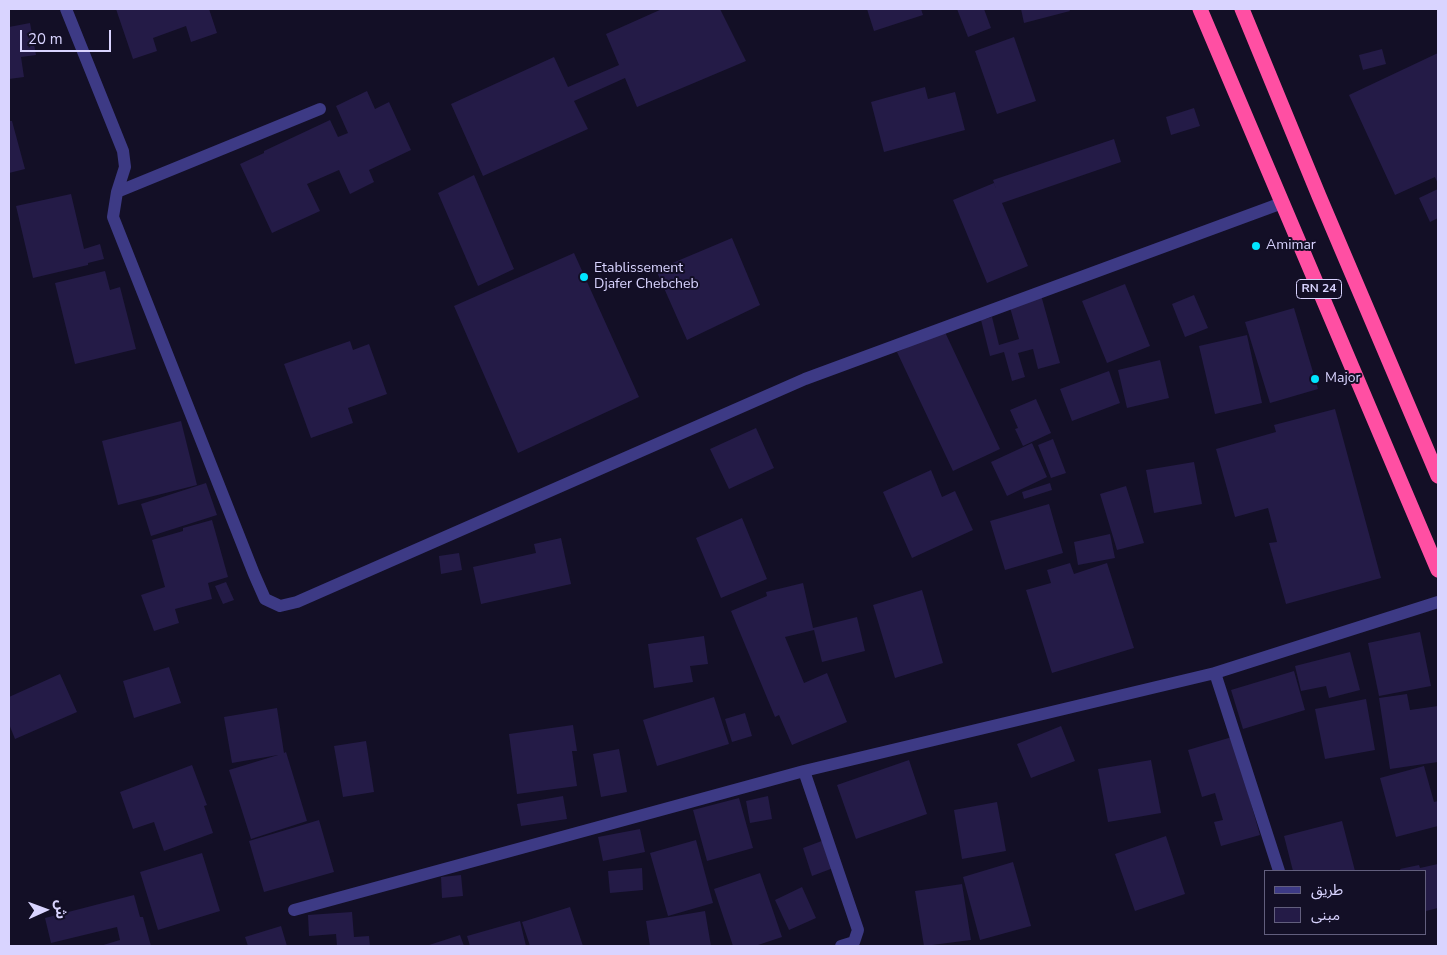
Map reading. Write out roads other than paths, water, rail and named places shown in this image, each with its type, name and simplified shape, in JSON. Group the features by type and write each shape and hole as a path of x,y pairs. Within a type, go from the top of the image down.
{"highway":[{"name":"RN 24","path":"1200,9 1438,570"},
{"name":"RN 24","path":"1242,9 1438,476"}],"street":[{"path":"66,9 123,150 125,167 116,192 113,217 254,574 265,599 280,606 297,602 805,379 1282,203"},
{"path":"116,192 320,108"},
{"path":"294,910 804,771 1215,674 1438,602"},
{"path":"1215,674 1279,870"},
{"path":"804,771 858,930 854,942 840,946"}],"place":[{"name":"Amimar","path":"1256,246"},
{"name":"Etablissement Djafer Chebcheb","path":"584,277"},
{"name":"Major","path":"1315,379"}]}
